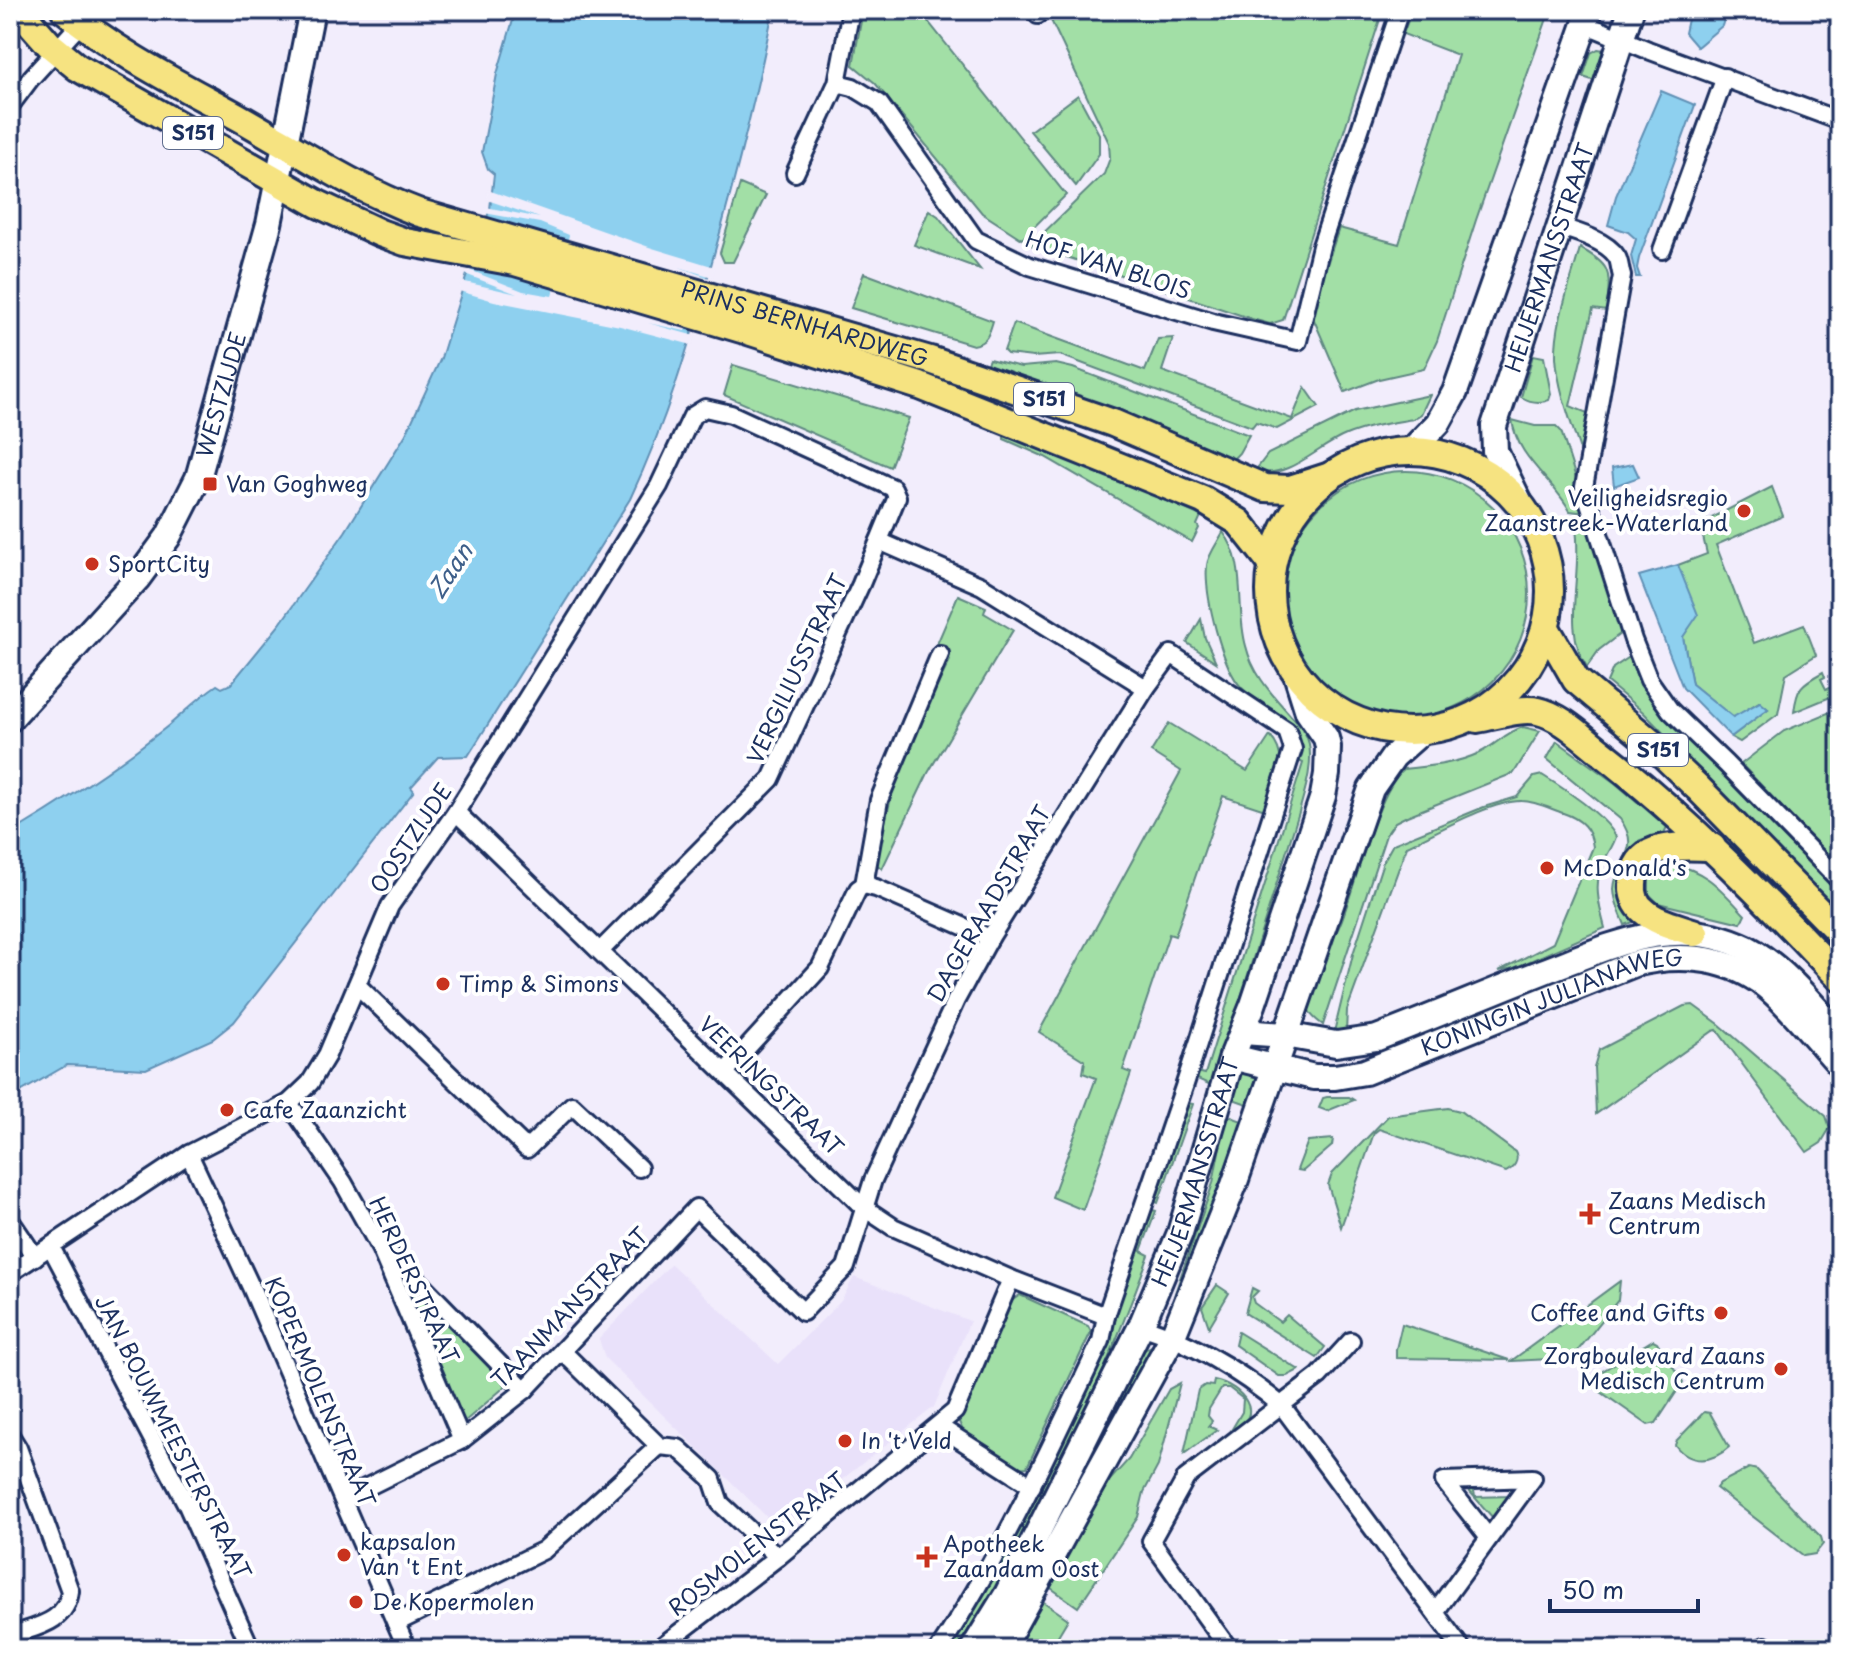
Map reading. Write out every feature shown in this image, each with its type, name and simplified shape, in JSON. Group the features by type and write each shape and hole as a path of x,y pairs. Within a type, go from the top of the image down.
{"main road":[{"name":"S151","path":"19,10 56,50 90,75 276,179"},
{"name":"WESTZIJDE","path":"10,719 137,579 168,537 190,496 203,463 269,224 312,10"},
{"name":"HEIJERMANSSTRAAT","path":"1521,505 1495,451 1494,426 1631,10"},
{"name":"S151","path":"73,17 122,53 284,145"},
{"name":"HEIJERMANSSTRAAT","path":"1413,449 1438,423 1455,392 1588,17"},
{"name":"PRINS BERNHARDWEG","path":"284,145 398,205 751,321 1203,500 1239,522 1269,560"},
{"name":"PRINS BERNHARDWEG","path":"276,179 329,209 405,242 515,262 751,321 930,360 1113,423 1265,488 1290,489 1327,477"},
{"name":"S151","path":"1466,721 1502,698 1529,666 1546,628 1551,600 1550,573 1543,546 1521,505 1500,483 1475,466 1447,455 1413,449 1370,456 1327,477 1293,518 1269,560 1269,602 1274,626 1296,674 1318,698 1344,716 1375,728 1420,733 1529,710 1550,716 1622,768 1712,847 1840,978"},
{"name":"S151","path":"1546,628 1576,680 1651,743 1698,788 1840,933"},
{"name":"HEIJERMANSSTRAAT","path":"973,1649 1007,1594 1141,1326 1180,1233 1232,1057 1319,810 1327,774 1326,738 1308,712 1296,674"},
{"name":"HEIJERMANSSTRAAT","path":"1001,1649 1173,1336 1234,1185 1371,789 1394,756 1420,733"},
{"path":"1695,933 1655,919 1640,908 1634,893 1634,876 1642,859 1654,849 1665,846 1712,847"},
{"name":"KONINGIN JULIANAWEG","path":"1243,1032 1336,1044 1377,1038 1624,940 1657,934 1695,933 1728,940 1770,963 1840,1036"},
{"name":"KONINGIN JULIANAWEG","path":"1232,1057 1314,1077 1365,1072 1634,964 1673,957 1728,966 1761,982 1840,1065"}],"street":[{"path":"795,173 837,83 851,10"},
{"name":"HOF VAN BLOIS","path":"837,83 853,87 879,103 976,240 1030,266 1213,322 1298,341 1321,246 1400,10"},
{"path":"10,106 56,50 73,17"},
{"path":"1588,17 1621,39 1840,121"},
{"path":"1662,250 1725,77"},
{"path":"1560,227 1582,233 1617,257 1622,276 1584,487 1649,680 1670,710 1840,881"},
{"name":"OOSTZIJDE","path":"10,1273 189,1154 289,1103 310,1083 327,1055 390,906 456,812 659,486 692,416 705,408 731,414 893,488"},
{"name":"VERGILIUSSTRAAT","path":"601,950 771,779 879,541 897,497 893,488"},
{"path":"879,541 982,586 1146,688"},
{"path":"725,1072 820,968 858,889 864,885 879,800 940,654"},
{"name":"DAGERAADSTRAAT","path":"696,1208 803,1312 846,1267 863,1207 956,1000 990,938 1146,688 1171,654"},
{"name":"HEIJERMANSSTRAAT","path":"1106,1316 1293,749 1287,731 1171,654"},
{"name":"VEERINGSTRAAT","path":"456,812 863,1207 893,1227 1011,1279 1106,1316"},
{"path":"864,885 990,938"},
{"path":"357,985 527,1149 572,1105 639,1168"},
{"name":"HERDERSTRAAT","path":"289,1103 343,1182 380,1248 462,1440"},
{"name":"KOPERMOLENSTRAAT","path":"189,1154 251,1287 407,1649"},
{"name":"TAANMANSTRAAT","path":"343,1499 462,1440 525,1390 696,1208"},
{"path":"10,1220 35,1257"},
{"name":"JAN BOUWMEESTERSTRAAT","path":"51,1247 187,1505 251,1649"},
{"path":"380,1248 399,1261 525,1390"},
{"name":"ROSMOLENSTRAAT","path":"658,1649 940,1427 955,1411 1011,1279"},
{"path":"939,1649 972,1599 1032,1486 1101,1341 1106,1316"},
{"path":"1141,1326 1173,1336 1251,1380 1282,1406 1462,1649"},
{"path":"1229,1649 1151,1541 1186,1478 1319,1376 1351,1341"},
{"path":"563,1352 659,1446 678,1448 712,1479 720,1503 778,1557"},
{"path":"940,1427 1032,1486"},
{"path":"10,1435 18,1448 70,1591 68,1604 58,1617 10,1636"},
{"path":"396,1623 544,1550 659,1446"},
{"path":"1435,1612 1533,1478 1444,1481 1489,1538"}],"shaded area":[{"path":"671,1264 778,1364 841,1301 854,1277 970,1321 934,1407 779,1529 605,1358 599,1339"}],"green space":[{"path":"863,10 919,10 1066,195 1022,239 982,213 875,83 853,65"},
{"path":"1048,10 1383,10 1283,320 1270,324 1252,319 1031,245 1104,174 1110,158 1109,143"},
{"path":"1412,10 1550,10 1437,341 1424,369 1379,379 1345,392 1311,313 1339,228 1399,244 1458,55 1403,34"},
{"path":"1604,50 1595,81 1583,77 1591,53"},
{"path":"1078,95 1099,134 1099,154 1076,186 1030,131"},
{"path":"740,184 766,195 733,262 724,262 720,253"},
{"path":"929,210 938,216 980,269 914,245"},
{"path":"1580,248 1599,261 1609,280 1607,311 1593,309 1570,406 1590,414 1581,453 1562,394 1556,357 1561,316"},
{"path":"864,273 993,321 989,334 973,345 851,308"},
{"path":"1014,323 1145,371 1158,339 1173,338 1162,371 1292,419 1305,387 1319,407 1277,429 1256,422 1252,427 1060,355 1033,357 1007,354 1004,351"},
{"path":"1533,355 1544,357 1551,394 1549,400 1535,402 1521,397"},
{"path":"989,359 1021,367 1056,364 1073,368 1249,435 1231,461 1165,430 986,366"},
{"path":"733,365 909,418 890,467 724,395"},
{"path":"1430,395 1421,414 1413,419 1354,432 1279,471 1255,471 1268,454 1355,411"},
{"path":"1512,420 1535,426 1556,426 1561,431 1587,513 1570,511 1528,457 1515,433"},
{"path":"1004,434 1201,516 1192,542 1045,457 1004,439"},
{"path":"1406,471 1430,473 1453,480 1493,507 1520,547 1527,570 1527,618 1520,641 1493,681 1453,708 1430,715 1406,717 1382,715 1359,708 1319,681 1292,641 1285,618 1283,594 1285,570 1292,547 1319,507 1359,480 1382,473"},
{"path":"1772,487 1783,516 1716,545 1754,643 1804,624 1816,655 1786,674 1778,714 1740,742 1731,737 1768,709 1759,702 1733,718 1692,684 1683,637 1678,565 1707,554 1700,524"},
{"path":"1576,529 1592,529 1624,631 1599,650 1587,667 1575,636"},
{"path":"1223,532 1236,558 1243,631 1249,655 1256,672 1305,734 1310,761 1299,812 1213,1086 1195,1078 1197,1072 1205,1074 1303,763 1297,760 1297,734 1291,725 1242,688 1221,648 1208,594 1207,565"},
{"path":"958,595 986,607 984,613 1013,630 928,773 882,869 875,863 892,794 889,792 902,757 950,660 945,652 947,649 937,644"},
{"path":"1201,619 1205,638 1216,662 1187,643"},
{"path":"1631,656 1641,683 1655,706 1840,892 1840,914 1643,712 1607,682 1613,668"},
{"path":"1823,672 1825,677 1821,679 1826,689 1840,685 1840,693 1794,712 1801,687"},
{"path":"1840,708 1840,868 1741,764 1784,731"},
{"path":"1169,723 1247,771 1270,736 1280,754 1280,772 1268,811 1223,796 1175,936 1169,934 1123,1070 1131,1073 1083,1210 1052,1197 1096,1078 1083,1073 1085,1061 1039,1032 1181,771 1151,752"},
{"path":"1523,727 1540,731 1514,773 1407,816 1395,822 1386,835 1323,1025 1308,1009 1309,990 1337,932 1376,818 1394,780 1404,769 1470,757"},
{"path":"1557,741 1615,783 1667,827 1664,833 1640,840 1622,870 1620,890 1636,921 1625,925 1614,894 1616,878 1629,847 1626,830 1620,819 1547,759"},
{"path":"1542,775 1594,811 1616,837 1601,867 1598,884 1605,928 1514,968 1499,971 1553,943 1593,847 1590,835 1580,822 1538,804 1510,802 1480,811 1407,846 1347,1010 1346,1033 1334,1032 1353,954 1383,862 1393,844 1484,807 1517,797 1534,777"},
{"path":"1668,862 1693,870 1711,881 1745,915 1741,923 1658,903 1649,894 1649,880 1656,866"},
{"path":"1693,1005 1826,1116 1830,1128 1821,1143 1807,1152 1717,1030 1596,1114 1594,1067 1599,1050 1684,1006"},
{"path":"1246,1069 1258,1073 1247,1104 1230,1098 1237,1077"},
{"path":"1349,1097 1354,1100 1327,1111 1319,1108 1323,1098"},
{"path":"1187,1103 1193,1104 1158,1203 1153,1201"},
{"path":"1448,1108 1460,1111 1515,1152 1517,1158 1513,1166 1506,1172 1379,1129 1374,1133 1341,1227 1328,1185 1332,1174 1388,1116"},
{"path":"1226,1115 1242,1121 1174,1312 1171,1310 1175,1293 1213,1183"},
{"path":"1333,1139 1332,1146 1303,1171 1297,1170 1308,1141"},
{"path":"1149,1209 1156,1211 1141,1251 1149,1255 1088,1407 1041,1506 990,1602 962,1649 948,1649 1116,1305"},
{"path":"1620,1281 1618,1300 1572,1358 1511,1361"},
{"path":"405,1284 508,1384 463,1423 398,1286"},
{"path":"1217,1285 1229,1293 1209,1327 1202,1307"},
{"path":"1252,1288 1258,1291 1252,1297 1254,1303 1280,1322 1287,1315 1325,1347 1317,1358 1245,1313"},
{"path":"1020,1295 1088,1326 1091,1332 1027,1467 1018,1468 964,1433 959,1422 1010,1302"},
{"path":"1402,1324 1509,1360 1396,1358"},
{"path":"1238,1332 1299,1370 1279,1376 1235,1345"},
{"path":"1653,1340 1683,1382 1656,1423 1648,1425 1588,1380"},
{"path":"1155,1344 1094,1461 1022,1582 1141,1352"},
{"path":"1214,1380 1234,1388 1241,1395 1247,1402 1248,1417 1232,1429 1242,1412 1243,1399 1229,1388 1222,1388 1208,1416 1212,1421 1208,1426 1217,1430 1184,1454 1198,1390 1205,1385 1213,1386"},
{"path":"1180,1383 1158,1466 1144,1492 1138,1517 1078,1607 1048,1586 1102,1489 1129,1459 1169,1389"},
{"path":"1704,1412 1710,1413 1729,1447 1716,1456 1701,1460 1687,1456 1675,1445"},
{"path":"1749,1468 1757,1470 1821,1537 1823,1544 1815,1554 1804,1556 1716,1488"},
{"path":"1511,1483 1516,1488 1495,1517 1493,1518 1470,1492 1469,1488 1473,1484 1475,1497 1510,1496"},
{"path":"1041,1600 1068,1619 1050,1649 1010,1649"}],"water":[{"name":"Zaan","path":"516,10 773,10 746,135 696,320 666,411 630,499 468,756 438,757 411,787 414,791 234,1022 213,1039 146,1069 67,1065 10,1098 10,838 15,836 16,830 128,756 217,685 222,688 231,684 280,624 345,532 406,434 441,358 490,209 494,174 488,169 482,152 497,74"},
{"path":"1690,10 1727,10 1722,26 1697,47 1685,33"},
{"path":"1661,91 1695,105 1639,258 1637,268 1640,277 1636,277 1631,256 1636,239 1628,232 1608,225 1616,196"},
{"path":"1633,464 1639,477 1614,486 1612,468"},
{"path":"1678,565 1698,615 1683,637 1692,684 1733,717 1760,702 1768,709 1731,737 1683,688 1639,576"}],"pier":[{"path":"488,190 715,267 712,277 679,267 712,279 701,319 687,325 685,331 648,323 695,336 692,345 459,291 461,281 517,294 465,274 467,269 523,291 552,296 555,286 469,254 483,216 506,227 567,244 569,235 540,223 484,213 486,207 540,218 487,200"}],"place":[{"name":"Van Goghweg","path":"210,484"},
{"name":"Veiligheidsregio Zaanstreek-Waterland","path":"1744,511"},
{"name":"SportCity","path":"92,564"},
{"name":"McDonald's","path":"1547,868"},
{"name":"Timp & Simons","path":"443,984"},
{"name":"Cafe Zaanzicht","path":"227,1110"},
{"name":"Zaans Medisch Centrum","path":"1590,1214"},
{"name":"Coffee and Gifts","path":"1721,1313"},
{"name":"Zorgboulevard Zaans Medisch Centrum","path":"1781,1369"},
{"name":"In 't Veld","path":"845,1441"},
{"name":"kapsalon Van 't Ent","path":"344,1555"},
{"name":"Apotheek Zaandam Oost","path":"927,1557"},
{"name":"De Kopermolen","path":"356,1602"}]}
